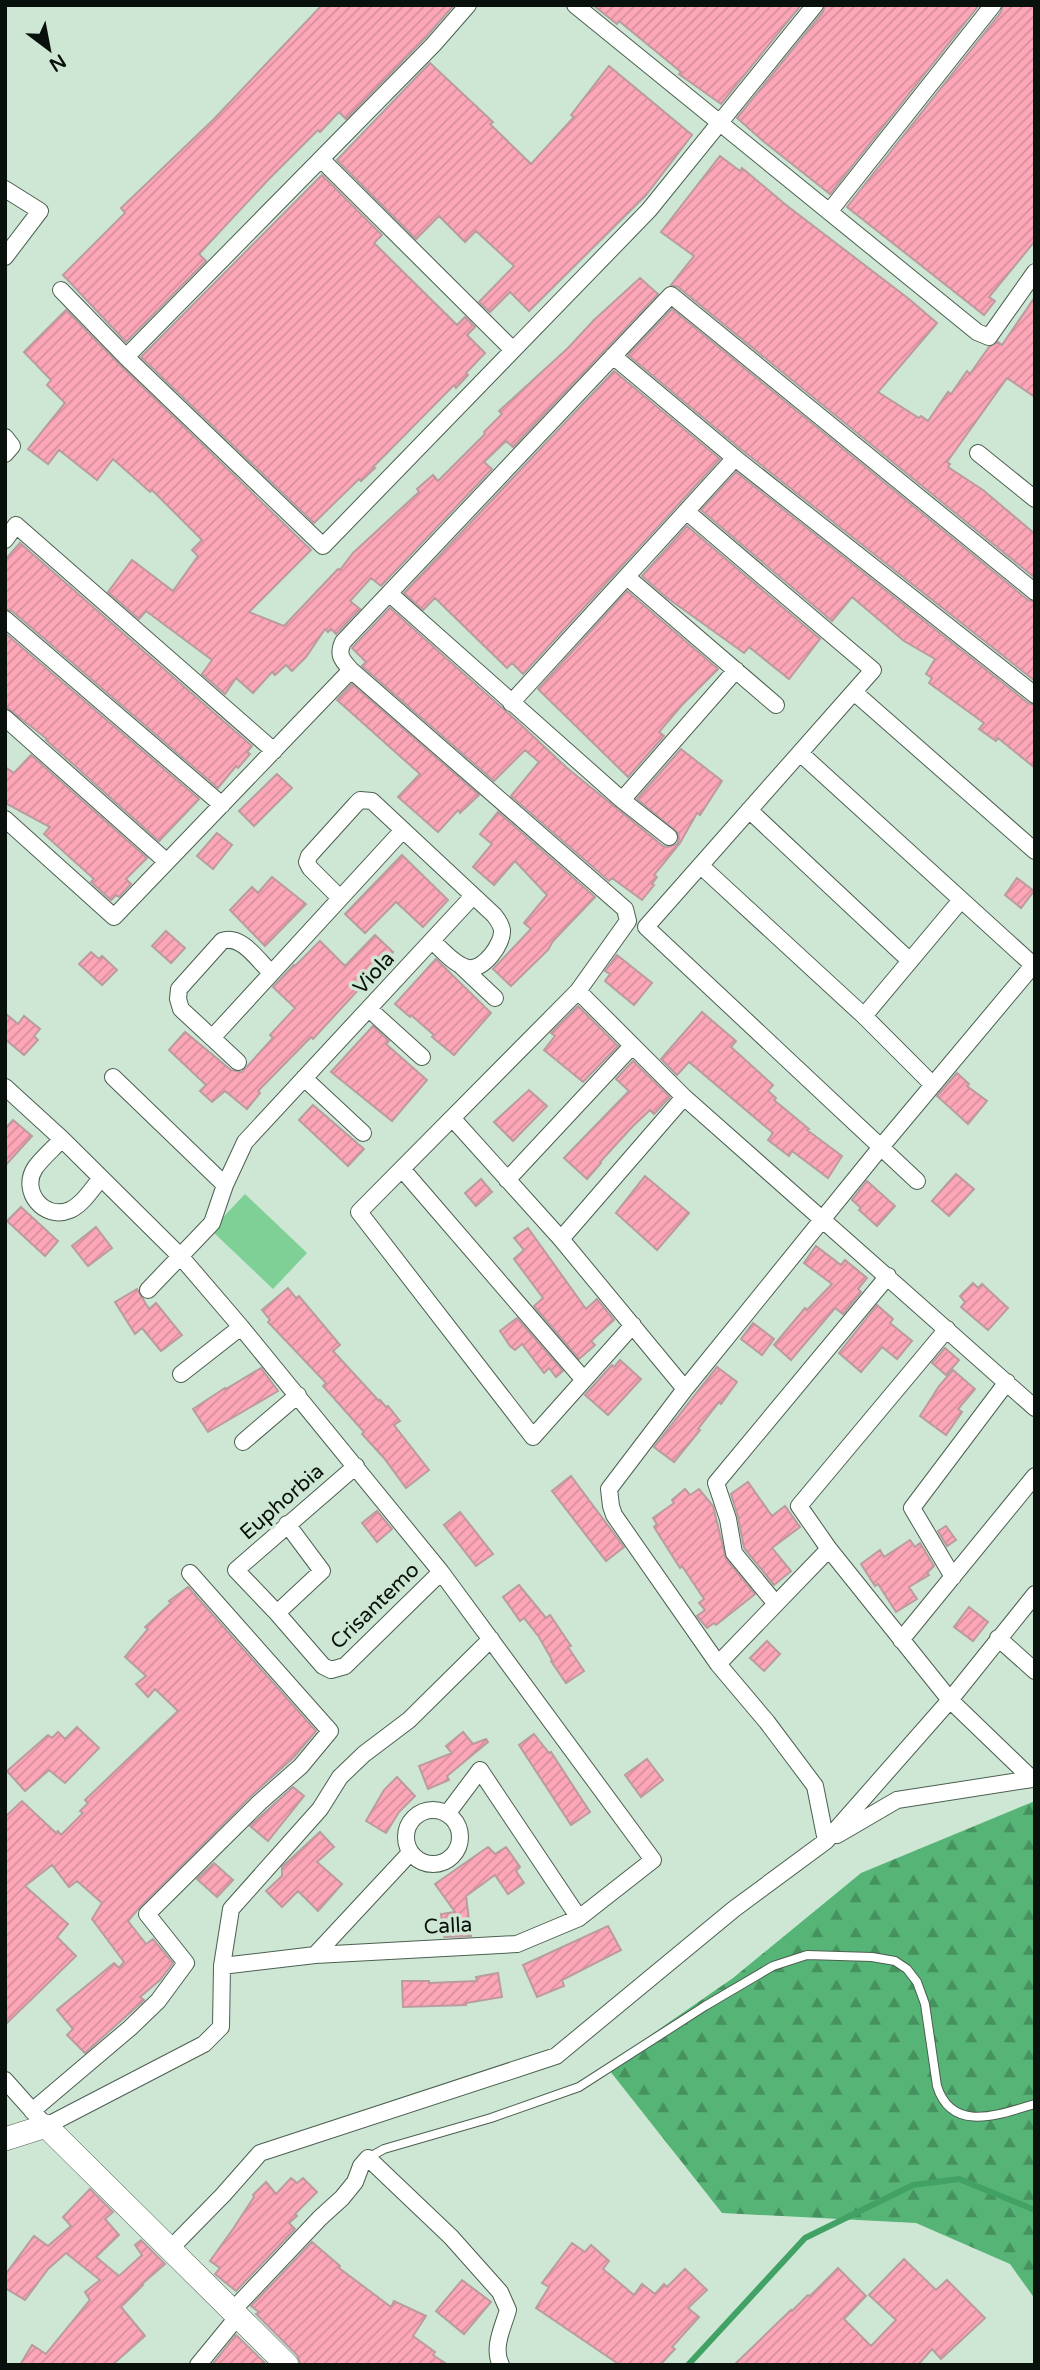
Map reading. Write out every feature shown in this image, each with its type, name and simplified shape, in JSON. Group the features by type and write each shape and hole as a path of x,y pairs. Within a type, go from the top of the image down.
{"street":[{"path":"126,357 433,45 468,5"},
{"path":"575,5 977,332 989,337 1035,272"},
{"path":"61,290 126,357 323,546 649,210 815,5"},
{"path":"829,212 993,5"},
{"path":"321,159 513,350"},
{"path":"5,189 40,211 5,257"},
{"path":"633,1325 533,1437 359,1212 578,991 628,921 625,909 351,670 342,660 339,650 343,642 671,295 1035,592"},
{"path":"613,356 735,457 1035,695"},
{"path":"5,437 12,446 5,454"},
{"path":"978,453 1035,499"},
{"path":"511,703 735,457"},
{"path":"687,512 873,670 646,927 917,1181"},
{"path":"5,540 16,525 274,751"},
{"path":"627,576 776,705"},
{"path":"390,594 622,800 669,836"},
{"path":"5,619 222,805"},
{"path":"5,819 114,917 351,670"},
{"path":"622,800 736,670"},
{"path":"853,692 1035,851"},
{"path":"5,718 167,862"},
{"path":"800,752 1034,964 881,1147 685,1389 609,1489 614,1516 718,1664 767,1722 815,1786 826,1841"},
{"path":"340,898 307,862 309,856 360,800 372,801 501,924 500,942 479,966 470,968 460,964"},
{"path":"749,810 909,960"},
{"path":"212,1038 403,830"},
{"path":"701,866 864,1016 933,1085"},
{"name":"Viola","path":"148,1290 212,1223 225,1185 245,1142 473,896"},
{"path":"864,1016 961,900"},
{"path":"239,1062 181,1009 179,989 222,941 229,938 237,939 271,973"},
{"path":"433,942 495,998"},
{"path":"578,991 684,1097 1035,1408"},
{"path":"369,1009 422,1057"},
{"path":"508,1180 632,1046"},
{"path":"113,1077 225,1185"},
{"path":"304,1078 363,1133"},
{"path":"5,1087 62,1139 181,1257 356,1466 491,1639 410,1720 364,1754 340,1777 320,1809 230,1909 222,1965 221,2027 204,2044 39,2118 5,2139"},
{"path":"561,1239 684,1097"},
{"path":"453,1119 561,1239 685,1389"},
{"path":"62,1139 35,1168 31,1177 32,1195 37,1203 53,1212 72,1209 101,1178"},
{"path":"402,1169 584,1380"},
{"path":"776,1604 734,1553 728,1519 716,1483 888,1276"},
{"path":"181,1374 241,1327"},
{"path":"947,1329 799,1506 829,1549 950,1699 1033,1779"},
{"path":"953,1577 912,1508 1007,1382"},
{"path":"243,1442 298,1395"},
{"name":"Euphorbia","path":"277,1613 236,1570 356,1466"},
{"path":"901,1640 1035,1475"},
{"path":"277,1613 322,1571 287,1524"},
{"path":"718,1664 829,1549"},
{"name":"Crisantemo","path":"277,1613 323,1666 338,1670 441,1572"},
{"path":"39,2118 159,2001 186,1963 147,1914 260,1802 301,1766 330,1731 190,1573"},
{"path":"826,1841 950,1699 1035,1594"},
{"path":"998,1638 1035,1671"},
{"name":"Calla","path":"222,1965 315,1955 517,1944 579,1918 653,1860 491,1639"},
{"path":"447,1814 480,1770 579,1918"},
{"path":"171,2248 260,2153 556,2056 734,1909 826,1841 897,1800 1033,1779"},
{"path":"429,1811 447,1814 454,1819 460,1836 455,1854 440,1864 422,1862 410,1853 406,1833 414,1818 429,1811"},
{"path":"315,1955 410,1853"},
{"path":"5,2080 39,2118 287,2365"},
{"path":"198,2365 236,2312 320,2217 342,2198 355,2182 368,2158 451,2237 500,2292 508,2310 498,2349 501,2365"}],"lane":[{"path":"368,2158 384,2149 491,2118 579,2087 773,1966 807,1955 872,1957 895,1961 907,1969 917,1982 925,2004 940,2097 953,2111 968,2117 993,2115 1035,2104"}],"green space":[{"path":"245,1194 307,1253 273,1289 211,1230"},
{"path":"1035,1801 1035,2299 1010,2264 916,2223 722,2213 606,2066 733,1978 861,1873"}],"building":[{"path":"322,5 454,5 346,119 339,112 268,180 199,254 206,261 126,342 63,275 125,213 121,208 214,119"},
{"path":"593,5 801,5 721,104 679,74 681,72 619,21 617,24"},
{"path":"825,5 979,5 830,194 737,118 823,12"},
{"path":"1003,5 1035,5 1035,241 989,297 995,301 984,315 847,207 1001,12"},
{"path":"430,63 493,122 490,124 531,164 574,117 571,115 609,66 692,135 646,195 529,311 510,292 490,312 479,302 514,266 476,231 465,242 439,216 416,239 337,160"},
{"path":"720,156 740,171 742,168 937,323 878,392 919,418 921,416 928,421 948,392 951,394 967,371 970,374 989,347 998,342 1002,345 1035,297 1035,397 1007,378 947,462 950,464 948,467 983,490 1035,534 1035,578 678,287 671,285 694,256 661,232"},
{"path":"322,175 382,235 374,243 457,325 465,317 475,327 467,335 485,353 456,388 454,385 373,467 375,468 361,481 359,479 314,523 141,357"},
{"path":"640,278 658,294 513,447 506,441 484,462 492,469 381,586 371,578 350,601 360,609 336,634 331,629 328,632 325,629 306,657 292,671 286,665 275,675 272,672 253,693 236,678 225,694 202,674 212,660 146,611 139,619 108,592 132,560 173,591 198,556 192,550 202,540 152,490 150,492 113,459 97,480 59,450 48,464 28,449 65,403 47,385 51,380 24,352 66,310 311,550 249,612 284,626 338,569 340,570 353,553 419,492 417,489 433,475 438,481 485,434 502,414 499,411"},
{"path":"672,309 1028,600 1035,602 1035,681 742,450 628,355"},
{"path":"614,371 720,459 523,674 512,663 507,668 435,598 423,610 404,593"},
{"path":"736,472 1028,703 1035,705 1035,768 998,738 996,741 979,729 984,723 929,683 932,678 926,674 935,659 904,641 852,597 832,621 701,510"},
{"path":"687,526 820,639 789,679 749,647 744,653 666,597 642,576"},
{"path":"20,543 252,746 247,752 250,754 218,788 12,611 5,609 5,560"},
{"path":"627,591 718,669 659,732 664,736 628,777 538,689"},
{"path":"390,608 567,768 663,846 677,844 678,833 637,799 681,749 722,781 700,815 697,813 680,843 654,875 657,877 652,884 654,885 642,900 612,878 609,881 511,796 539,762 525,750 494,781 362,666 366,662 352,648"},
{"path":"5,633 199,799 159,841 47,739 5,706"},
{"path":"352,684 479,795 460,813 458,810 438,832 398,797 420,774 337,700"},
{"path":"31,755 147,858 126,879 131,884 119,897 116,895 111,900 91,882 94,879 44,834 50,827 5,803 5,767 14,773"},
{"path":"277,774 292,788 254,826 239,811"},
{"path":"498,812 595,897 553,941 548,950 511,986 493,969 531,929 524,923 547,895 515,861 494,885 473,867 492,844 480,834"},
{"path":"217,833 232,845 213,869 197,856"},
{"path":"402,855 448,900 423,927 396,902 365,933 345,914"},
{"path":"272,877 306,904 265,946 230,910 252,887 258,893"},
{"path":"1017,878 1034,891 1021,908 1005,895"},
{"path":"166,931 185,948 171,963 152,946"},
{"path":"375,935 393,952 313,1039 311,1037 258,1091 260,1093 247,1109 225,1091 212,1102 200,1091 206,1085 169,1050 185,1032 231,1070 242,1072 273,1038 270,1035 295,1008 273,987 294,965 320,941 345,966"},
{"path":"91,952 99,959 102,956 117,970 102,985 79,964"},
{"path":"617,955 652,983 634,1005 605,981 610,974 605,971"},
{"path":"436,959 491,1013 454,1055 411,1015 410,1017 395,1004"},
{"path":"578,1006 618,1046 583,1082 544,1050 555,1036 551,1033"},
{"path":"702,1012 736,1041 731,1047 773,1085 768,1091 776,1098 774,1100 809,1129 807,1130 842,1156 828,1178 792,1151 789,1156 768,1140 773,1133 689,1062 677,1075 661,1059"},
{"path":"5,1013 18,1024 24,1016 40,1029 34,1036 38,1040 24,1055 5,1039"},
{"path":"373,1026 389,1041 386,1044 427,1080 392,1121 331,1072"},
{"path":"633,1061 670,1097 654,1114 650,1110 632,1127 587,1179 564,1158 629,1091 616,1079"},
{"path":"957,1073 969,1084 967,1086 987,1101 968,1124 937,1096"},
{"path":"529,1090 547,1106 513,1141 494,1122"},
{"path":"313,1105 364,1149 348,1166 299,1120"},
{"path":"13,1120 32,1136 5,1166 5,1129"},
{"path":"956,1174 974,1189 949,1216 932,1201"},
{"path":"645,1176 689,1213 657,1250 616,1213"},
{"path":"481,1179 492,1192 476,1206 465,1193"},
{"path":"867,1181 895,1206 877,1226 852,1200"},
{"path":"21,1207 58,1241 45,1256 7,1221"},
{"path":"96,1227 112,1248 88,1266 72,1246"},
{"path":"528,1228 586,1309 597,1299 614,1320 591,1341 595,1345 579,1359 534,1306 543,1298 514,1259 524,1250 514,1238"},
{"path":"816,1246 841,1265 845,1260 867,1278 858,1289 861,1292 843,1314 835,1308 791,1360 774,1345 805,1308 807,1310 832,1284 804,1263"},
{"path":"973,1283 978,1288 982,1284 1008,1308 988,1330 961,1307 965,1302 960,1296"},
{"path":"288,1288 296,1298 299,1296 340,1345 333,1351 400,1421 394,1425 429,1470 406,1488 362,1434 364,1432 323,1386 326,1383 268,1322 270,1320 262,1310"},
{"path":"137,1289 149,1309 156,1303 182,1335 161,1351 142,1328 135,1334 115,1302"},
{"path":"877,1305 893,1319 890,1323 912,1341 897,1359 882,1347 861,1372 839,1353"},
{"path":"517,1318 563,1371 556,1377 549,1368 544,1373 522,1344 515,1350 510,1346 500,1331"},
{"path":"753,1323 774,1339 762,1355 741,1339"},
{"path":"945,1348 959,1360 946,1375 932,1363"},
{"path":"620,1360 641,1379 608,1415 585,1395 612,1365 614,1367"},
{"path":"717,1367 737,1382 674,1462 654,1447"},
{"path":"261,1368 278,1391 208,1432 193,1409"},
{"path":"953,1370 975,1389 958,1409 962,1412 946,1435 920,1416"},
{"path":"571,1476 624,1547 606,1561 552,1491"},
{"path":"748,1482 772,1516 785,1506 800,1527 772,1548 791,1571 774,1585 744,1548 731,1494"},
{"path":"685,1489 690,1495 699,1489 713,1506 726,1559 755,1594 716,1625 714,1623 707,1628 697,1616 705,1610 699,1603 704,1599 654,1527 657,1524 653,1518 674,1503 672,1500"},
{"path":"377,1511 392,1529 377,1542 362,1523"},
{"path":"460,1512 493,1554 476,1566 444,1525"},
{"path":"946,1526 956,1540 947,1546 938,1531"},
{"path":"910,1540 915,1547 920,1543 934,1566 927,1573 929,1575 909,1587 917,1599 896,1612 861,1564 880,1550 884,1557"},
{"path":"519,1585 546,1618 550,1615 584,1671 566,1683 539,1637 524,1618 520,1621 503,1597"},
{"path":"188,1587 316,1731 294,1757 253,1794 128,1921 146,1944 153,1939 173,1963 160,1980 140,1997 144,2000 85,2053 67,2035 73,2029 57,2010 114,1963 119,1968 124,1962 92,1919 102,1903 77,1881 69,1887 52,1865 25,1886 68,1924 57,1937 76,1956 5,2025 5,1817 22,1801 61,1835 83,1813 80,1811 88,1803 85,1800 178,1711 155,1689 148,1697 136,1684 146,1676 125,1657 148,1629 145,1627 171,1603 169,1601"},
{"path":"969,1607 988,1622 973,1641 954,1627"},
{"path":"767,1641 780,1654 764,1671 750,1658"},
{"path":"77,1727 99,1748 65,1783 49,1770 25,1791 7,1771 48,1735 52,1738 58,1732 65,1739"},
{"path":"463,1732 473,1744 486,1739 488,1742 447,1776 449,1780 428,1789 419,1766 452,1753 446,1746"},
{"path":"534,1734 549,1753 551,1752 590,1812 571,1825 519,1745"},
{"path":"647,1759 663,1780 641,1797 625,1775"},
{"path":"397,1777 415,1796 399,1812 386,1833 366,1821 384,1790"},
{"path":"293,1787 304,1796 268,1841 250,1826"},
{"path":"320,1832 334,1847 317,1862 342,1884 318,1911 298,1891 282,1907 266,1891 282,1876 282,1867"},
{"path":"488,1847 495,1854 506,1847 520,1867 516,1871 524,1883 508,1894 495,1875 466,1896 471,1936 444,1937 441,1914 455,1912 435,1884"},
{"path":"214,1863 233,1880 217,1897 197,1879"},
{"path":"608,1926 621,1950 562,1980 564,1986 537,1997 523,1965"},
{"path":"498,1973 502,1997 466,2005 403,2007 402,1981 477,1981 476,1977"},
{"path":"291,2178 297,2183 303,2178 317,2192 289,2223 295,2229 236,2291 215,2274 220,2268 210,2261 253,2195 266,2182 276,2194"},
{"path":"90,2189 113,2212 105,2219 119,2235 96,2257 119,2276 142,2255 135,2245 141,2240 165,2264 121,2307 145,2336 112,2365 20,2365 32,2345 46,2354 90,2300 85,2292 100,2280 66,2253 48,2269 25,2300 5,2288 5,2275 34,2236 48,2246 71,2226 63,2217"},
{"path":"312,2242 340,2266 339,2268 391,2307 394,2301 426,2316 413,2336 448,2365 301,2365 297,2355 251,2306"},
{"path":"572,2243 585,2252 591,2245 609,2261 603,2269 634,2295 642,2284 655,2294 664,2284 667,2287 685,2269 707,2290 688,2308 699,2317 660,2365 620,2365 536,2308 549,2287 542,2283"},
{"path":"904,2259 936,2290 947,2280 985,2318 941,2359 932,2349 918,2365 734,2365 838,2268 866,2296 844,2319 871,2346 896,2320 869,2295"},
{"path":"462,2280 491,2302 464,2334 436,2311"},
{"path":"236,2335 267,2365 212,2365"}],"waterway":[{"path":"688,2365 805,2238 913,2185 959,2179 1035,2210"}]}
